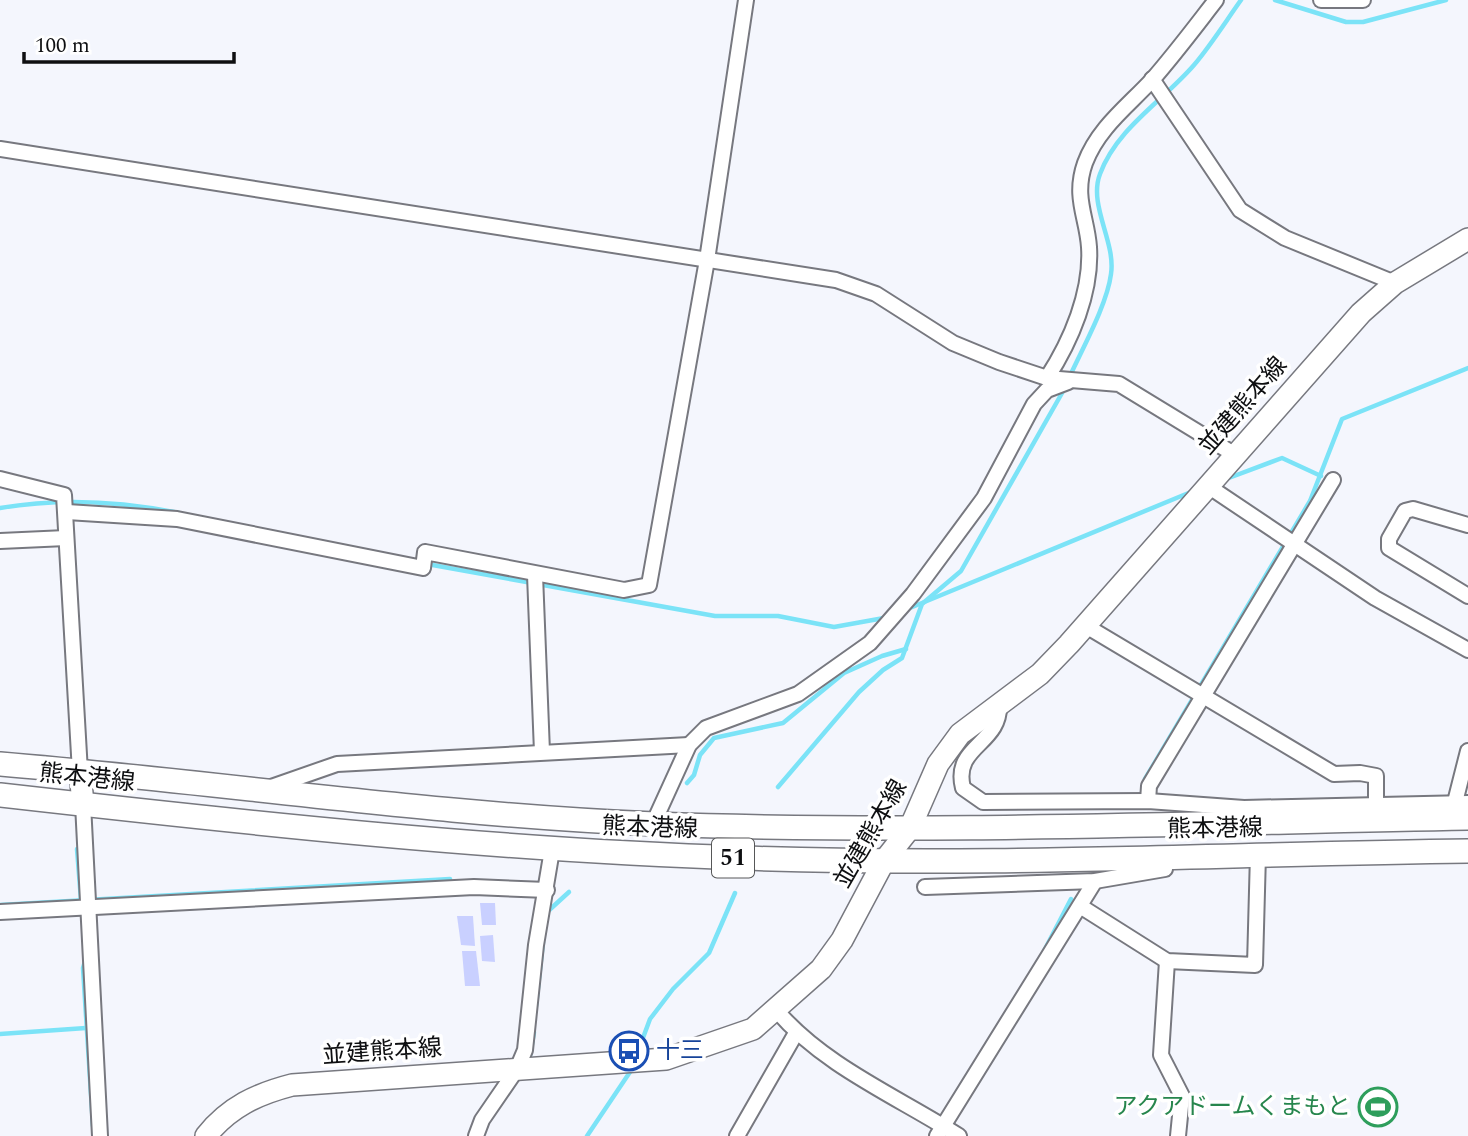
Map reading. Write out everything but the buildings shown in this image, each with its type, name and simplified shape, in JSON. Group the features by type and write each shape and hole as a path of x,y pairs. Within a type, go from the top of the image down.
{"main road":[{"name":"並建熊本線","path":"206,1136 243,1103 262,1093 292,1085 635,1061 684,1055 753,1029 777,1011 821,969 842,940 884,861 910,828 938,764 960,734 1040,674 1237,456 1307,372 1395,283 1468,239"},
{"name":"熊本港線","path":"0,764 653,824 910,828 1461,811"},
{"path":"80,772 83,804"},
{"name":"熊本港線","path":"0,795 552,850 884,861 1468,851"}],"street":[{"path":"67,512 177,519 423,568 425,552 624,590 649,585 707,260 746,0"},
{"path":"1047,378 1068,340 1088,281 1089,246 1080,209 1085,163 1114,117 1152,79 1216,0"},
{"path":"1321,0 1363,0"},
{"path":"1152,79 1240,210 1284,238 1395,283"},
{"path":"0,149 836,280 876,294 953,343 1047,378 1070,382"},
{"path":"653,824 689,745 706,728 750,709 798,694 870,643 913,594 984,498 1034,404 1047,390 1070,382 1091,380 1119,384 1237,456"},
{"path":"0,479 64,495 80,772"},
{"path":"1148,801 1149,786 1333,480"},
{"path":"1208,486 1375,598 1468,650"},
{"path":"1468,525 1413,509 1405,511 1389,539 1389,548 1468,596"},
{"path":"0,541 66,538"},
{"path":"535,575 542,752"},
{"path":"1086,626 1334,774 1360,773 1376,776 1376,806"},
{"path":"999,703 997,724 965,759 961,769 963,788 972,797 983,802 1148,801 1244,808 1376,806 1461,811 1468,751"},
{"path":"264,789 337,764 689,745"},
{"path":"83,804 100,1136"},
{"path":"477,1136 482,1120 516,1069 525,1050 536,945 552,850"},
{"path":"1080,906 1167,961 1255,965 1258,854"},
{"path":"925,887 1095,881 1165,869"},
{"path":"940,1131 1095,881"},
{"path":"0,912 474,887 547,890"},
{"path":"1167,961 1161,1055 1182,1096 1178,1136"},
{"path":"777,1011 796,1033 940,1131 959,1136"},
{"path":"737,1136 796,1033"}],"shaded area":[{"path":"480,903 495,903 496,925 482,925"},
{"path":"457,916 473,916 475,946 461,945"},
{"path":"493,935 495,962 482,961 480,936"},
{"path":"462,951 476,951 480,986 465,986"}],"waterway":[{"path":"1069,378 1099,313 1111,274 1110,249 1097,198 1100,174 1129,129 1194,65 1241,0"},
{"path":"1275,0 1346,22 1363,22 1446,0"},
{"path":"1145,779 1310,501 1342,419 1468,368"},
{"path":"778,787 859,692 883,670 902,658 922,604 961,571 1066,386"},
{"path":"1226,479 1282,458 1321,476"},
{"path":"905,610 1191,492"},
{"path":"0,508 90,502 179,513"},
{"path":"427,564 715,616 778,616 834,627 884,618"},
{"path":"687,783 694,775 700,755 714,738 783,723 844,673 882,656 906,649"},
{"path":"77,849 81,900"},
{"path":"0,905 450,879"},
{"path":"546,913 569,892"},
{"path":"637,1054 650,1019 673,989 709,953 735,893"},
{"path":"1044,951 1071,899"},
{"path":"536,1006 543,942"},
{"path":"85,961 83,968 93,1126"},
{"path":"0,1034 86,1028"},
{"path":"529,1061 534,1032"},
{"path":"587,1136 632,1069"}],"place":[{"name":"十三","path":"629,1051"},
{"name":"アクアドームくまもと","path":"1378,1107"}]}
